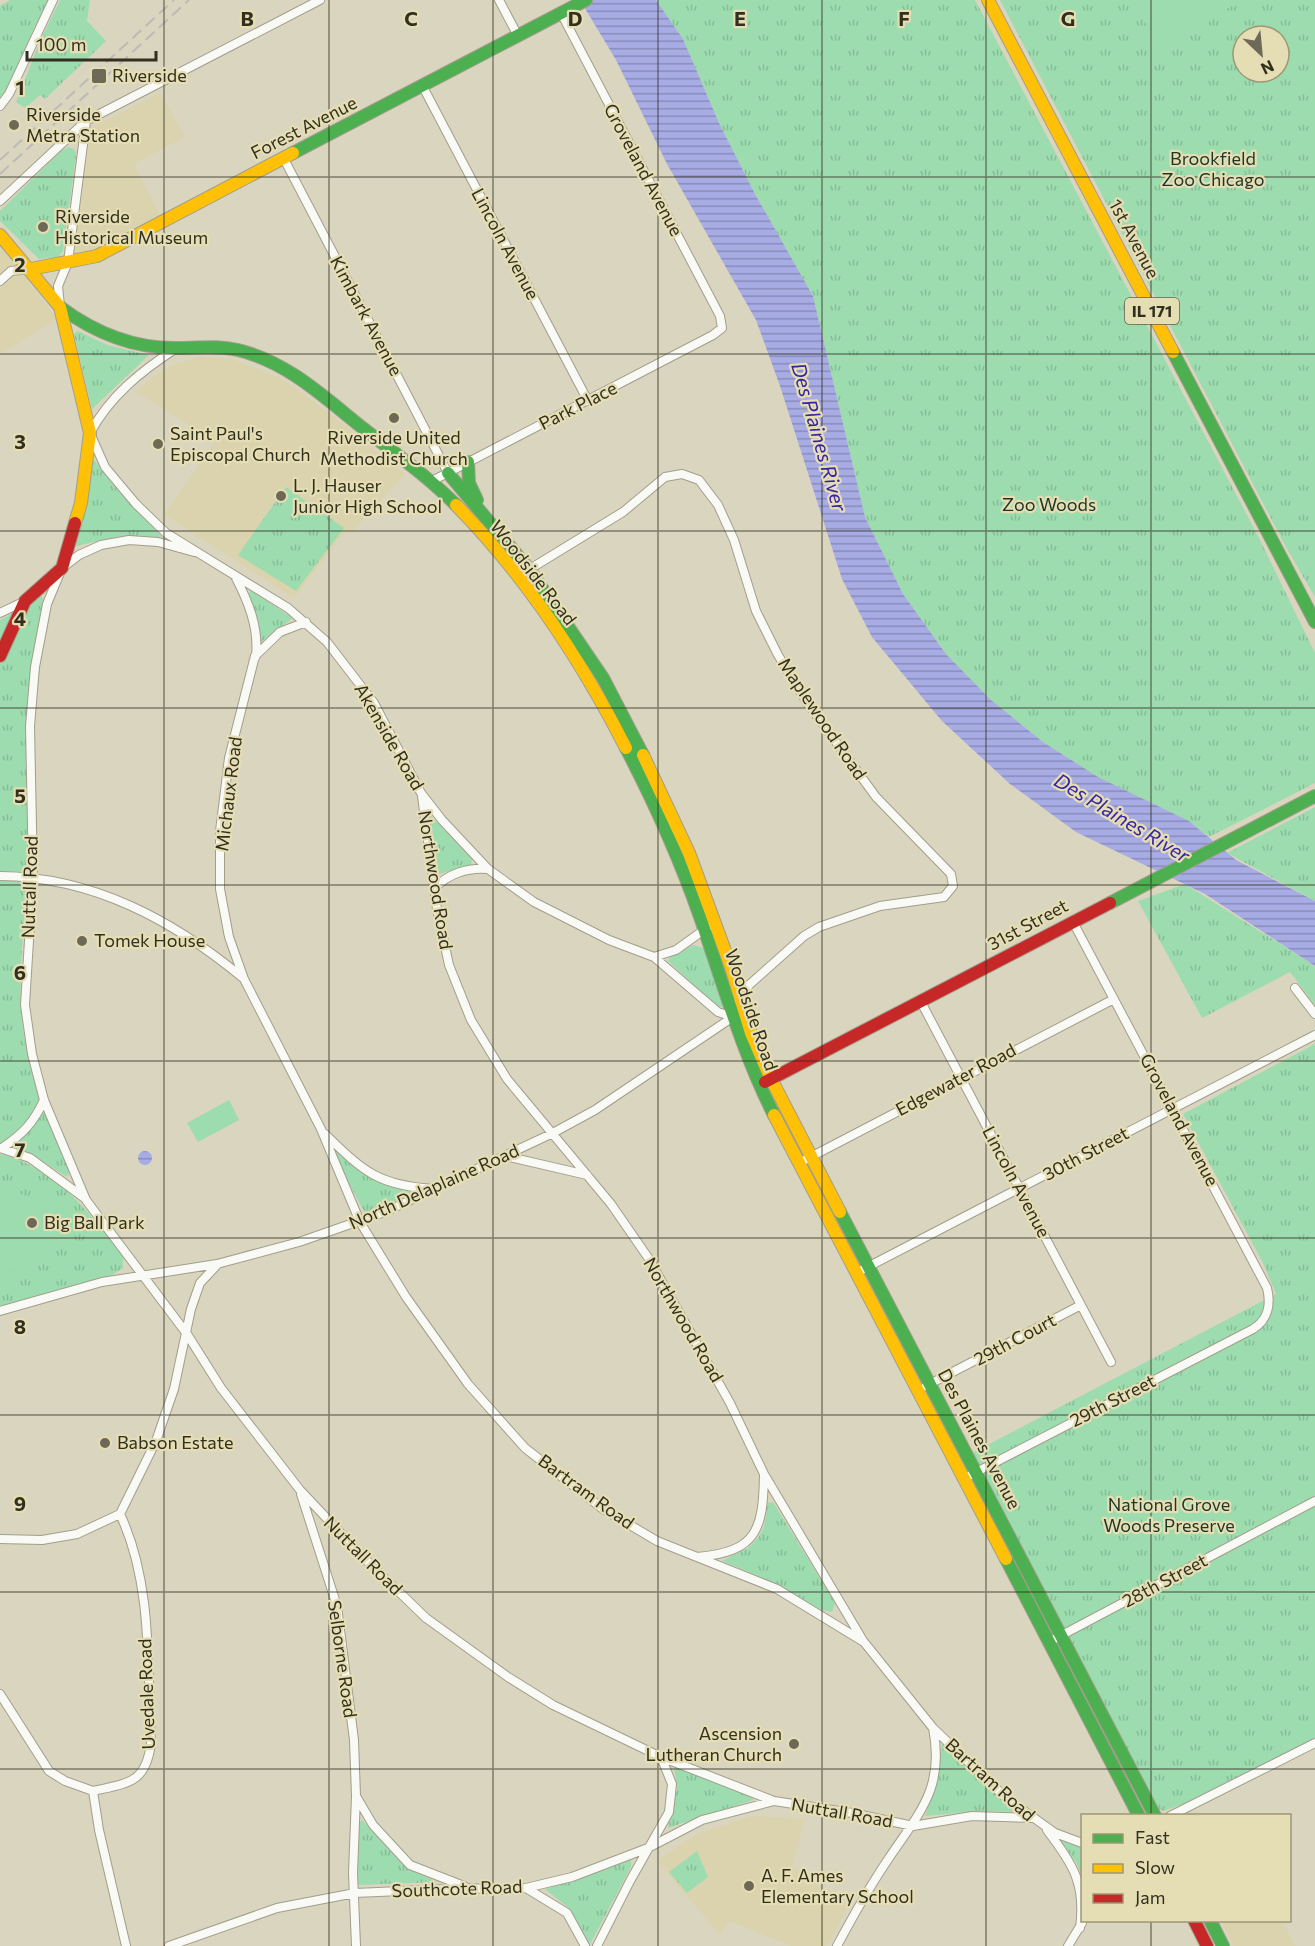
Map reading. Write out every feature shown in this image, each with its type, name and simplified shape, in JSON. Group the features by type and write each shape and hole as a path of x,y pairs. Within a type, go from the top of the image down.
{"street":[{"path":"0,106 9,94 53,0"},
{"path":"0,201 86,121 320,0"},
{"path":"499,0 518,36"},
{"name":"Forest Avenue","path":"31,269 97,256 586,0"},
{"name":"1st Avenue","path":"988,0 1315,622"},
{"name":"Groveland Avenue","path":"561,13 720,316 722,328"},
{"name":"Lincoln Avenue","path":"423,87 588,401"},
{"path":"86,121 68,262 58,281 60,307 90,433"},
{"name":"Kimbark Avenue","path":"284,159 448,472"},
{"path":"0,235 31,269 60,307"},
{"path":"0,281 11,271 31,269"},
{"name":"Woodside Road","path":"60,307 79,323 100,334 134,343 175,348 224,347 270,361 305,382 432,481 517,577 577,661 621,741 668,837 759,1085"},
{"name":"Park Place","path":"432,481 717,333 722,328"},
{"path":"0,614 25,601 62,568 81,503 90,433 99,416 123,388 175,348"},
{"name":"Akenside Road","path":"90,433 105,467 136,504 166,533 288,608 306,622 345,664 374,703 421,793 442,820 488,869 534,902 609,940 654,957 718,1012 733,1017"},
{"path":"468,462 469,483 485,517"},
{"name":"Woodside Road","path":"448,472 529,569 603,678 669,807 715,921 754,1042 771,1079"},
{"name":"Maplewood Road","path":"517,577 623,512 665,477 682,474 699,480 718,505 734,540 756,610 806,701 876,797 951,874 953,886 944,897 880,906 838,920 804,936 749,985 741,996 733,1017"},
{"name":"Akenside Road","path":"62,568 89,550 115,542 158,542 194,552"},
{"name":"Nuttall Road","path":"62,568 47,604 35,667 30,726 33,876 25,1005 32,1054 44,1100 86,1200 187,1334 221,1389 300,1490 366,1560 419,1611 471,1652 553,1705 661,1757 774,1801 852,1813 913,1826 972,1816 1031,1818"},
{"name":"Michaux Road","path":"235,576 253,619 257,643 229,758 220,831 220,889 229,937 244,979 321,1129 360,1222"},
{"path":"0,656 25,601"},
{"path":"255,656 280,632 306,622"},
{"name":"Northwood Road","path":"421,793 434,890 449,964 471,1020 507,1079 611,1204 670,1293 730,1403 764,1474 864,1642"},
{"name":"31st Street","path":"759,1085 1315,796"},
{"path":"434,890 444,880 460,872 488,869"},
{"path":"0,876 33,876 82,887 129,903 205,947 244,979"},
{"path":"654,957 676,950 715,921"},
{"name":"Groveland Avenue","path":"1073,922 1266,1288 1268,1307 1262,1322"},
{"path":"1296,988 1315,1014"},
{"name":"Edgewater Road","path":"799,1163 1114,999"},
{"name":"Lincoln Avenue","path":"921,1002 1111,1362"},
{"name":"North Delaplaine Road","path":"0,1311 142,1274 217,1264 299,1242 360,1222 436,1189 551,1134 595,1110 733,1017"},
{"name":"30th Street","path":"856,1274 1315,1035"},
{"name":"Des Plaines Avenue","path":"771,1079 1154,1814"},
{"name":"Des Plaines Avenue","path":"759,1085 1047,1643 1138,1814"},
{"name":"Nuttall Road","path":"1,1148 24,1134 37,1117 44,1100"},
{"name":"Michaux Road","path":"321,1129 360,1167 374,1177 395,1184 436,1189"},
{"name":"Nuttall Road","path":"1,1148 30,1158 86,1200"},
{"path":"505,1156 588,1175"},
{"name":"Bartram Road","path":"360,1222 442,1349 468,1384 525,1448 603,1509 657,1541 777,1589 864,1642 933,1728 1005,1798 1044,1827 1081,1842"},
{"path":"0,1539 42,1540 77,1534 120,1514 156,1442 174,1389 191,1309 200,1283 217,1264"},
{"name":"29th Court","path":"918,1390 1081,1305"},
{"name":"29th Street","path":"963,1479 1262,1322"},
{"name":"Northwood Road","path":"694,1557 738,1549 753,1536 761,1518 764,1474"},
{"name":"Selborne Road","path":"300,1490 337,1606 354,1740 356,1796 353,1873 356,1946"},
{"name":"28th Street","path":"1047,1643 1315,1501"},
{"name":"Uvedale Road","path":"93,1791 127,1784 140,1777 149,1763 151,1743 143,1598 134,1543 120,1514"},
{"path":"0,1694 49,1771 65,1781 93,1791 99,1830 126,1946"},
{"name":"Bartram Road","path":"837,1946 889,1858 913,1826 934,1777 936,1744 933,1728"},
{"path":"1172,1814 1315,1743"},
{"path":"597,1946 669,1812 672,1798 671,1777 661,1757"},
{"name":"Selborne Road","path":"356,1796 373,1825 410,1865 469,1888"},
{"name":"Southcote Road","path":"168,1946 277,1908 355,1893 469,1888 500,1890 526,1888 572,1877 648,1848 702,1820 774,1801"},
{"path":"1044,1827 1078,1877 1081,1896"},
{"path":"526,1888 567,1913 585,1946"},
{"path":"1195,1922 1207,1946"},
{"path":"1211,1922 1223,1946"},
{"path":"1068,1946 1082,1924"}],"shaded area":[{"path":"160,93 185,137 134,164 162,219 68,269 90,128"},
{"path":"0,245 57,319 0,354"},
{"name":"L. J. Hauser Junior High School","path":"198,357 232,359 280,378 323,408 405,474 352,532 347,529 294,598 164,514 216,441 134,391 170,366"},
{"name":"A. F. Ames Elementary School","path":"752,1816 805,1819 792,1866 848,1906 827,1946 791,1946 729,1921 720,1935 657,1861 696,1834"},
{"path":"1222,1922 1283,1922 1295,1946 1234,1946"}],"green space":[{"path":"10,0 50,0 0,102 0,6"},
{"path":"60,0 90,0 87,21 106,41 45,99 40,95 25,108 16,102 40,41"},
{"name":"Zoo Woods","path":"656,0 975,0 1258,536 1315,653 1315,783 1209,837 1189,821 1098,777 1043,742 991,700 946,654 903,594 865,517 813,296 755,194 719,123 683,39"},
{"name":"Brookfield Zoo Chicago","path":"1000,0 1315,0 1315,597 1287,549"},
{"path":"1132,0 1244,0 1213,16 1205,28 1165,48 1158,45"},
{"path":"69,147 75,150 76,156 63,251 58,257 39,259 0,221 0,211 62,150"},
{"path":"78,331 107,345 149,355 92,409 74,334"},
{"path":"92,457 114,486 162,537 121,536 76,546 87,497"},
{"path":"286,487 344,528 296,591 238,555"},
{"path":"251,591 293,618 261,642 258,621 249,593"},
{"path":"41,594 43,600 29,694 27,726 28,853 20,988 23,1029 31,1071 45,1112 70,1171 67,1177 33,1155 0,1144 0,620"},
{"path":"1315,807 1315,901 1227,853"},
{"path":"430,815 472,859 471,865 439,874"},
{"path":"1185,884 1315,966 1315,1005 1290,972 1202,1018 1138,901"},
{"path":"693,945 704,948 723,1007 718,1007 668,961 670,957"},
{"name":"National Grove Woods Preserve","path":"1315,1044 1315,1739 1192,1801 1163,1811 1156,1808 972,1453 1276,1294 1263,1263 1183,1114"},
{"path":"229,1100 239,1120 198,1142 187,1123"},
{"path":"335,1149 369,1178 389,1186 412,1191 413,1194 365,1213 345,1176"},
{"name":"Big Ball Park","path":"0,1154 38,1169 70,1194 123,1256 123,1268 112,1275 0,1306"},
{"name":"Big Ball Park","path":"0,1185 70,1214 41,1252 23,1265 0,1274"},
{"path":"773,1502 835,1603 832,1612 818,1609 781,1586 722,1561 748,1548 758,1538 764,1527 768,1503"},
{"path":"942,1744 1012,1808 1012,1812 979,1811 925,1816 937,1781"},
{"path":"674,1766 752,1797 753,1800 668,1828 677,1788"},
{"path":"362,1820 403,1865 437,1882 359,1885 357,1879 359,1823"},
{"path":"1063,1841 1081,1848 1081,1874 1076,1862 1061,1843"},
{"path":"697,1851 708,1877 687,1893 669,1872"},
{"path":"631,1860 631,1867 589,1946 570,1909 545,1889"}],"water":[{"name":"Des Plaines River","path":"580,0 656,0 683,39 719,123 755,194 813,296 865,517 903,594 946,654 991,700 1043,742 1098,777 1189,821 1236,860 1315,901 1315,966 1205,894 1076,832 1010,784 942,721 872,637 842,579 780,386 756,320 667,164 616,60"},
{"path":"142,1151 148,1151 152,1158 148,1165 142,1165 138,1161 138,1155"}],"railway":[{"path":"0,160 174,0"},
{"path":"0,174 189,0"}],"traffic: fast":[{"path":"293,153 586,0"},
{"path":"60,307 101,332 146,346 230,348 273,363 305,382 423,475 456,505"},
{"path":"1173,352 1315,622"},
{"path":"468,462 469,483 477,500"},
{"path":"448,473 529,569 603,678 643,755"},
{"path":"626,748 683,872 742,1041 774,1115"},
{"path":"1110,903 1315,796"},
{"path":"840,1212 1154,1814"},
{"path":"1006,1559 1138,1814"},
{"path":"1211,1922 1223,1946"}],"traffic: slow":[{"path":"988,0 1173,352"},
{"path":"31,269 97,256 293,153"},
{"path":"0,235 60,307 90,433 81,503 75,523"},
{"path":"456,505 505,560 550,620 571,651 626,748"},
{"path":"643,755 689,853 731,967 751,1033 771,1079 840,1212"},
{"path":"774,1115 1006,1559"}],"traffic: jam":[{"path":"0,656 25,601 62,568 75,523"},
{"path":"765,1082 1110,903"},
{"path":"1195,1922 1207,1946"}],"place":[{"name":"Riverside","path":"99,76"},
{"name":"Riverside Metra Station","path":"14,125"},
{"name":"Riverside Historical Museum","path":"43,227"},
{"name":"Riverside United Methodist Church","path":"394,418"},
{"name":"Saint Paul's Episcopal Church","path":"158,444"},
{"name":"L. J. Hauser Junior High School","path":"281,496"},
{"name":"Tomek House","path":"82,941"},
{"name":"Big Ball Park","path":"32,1223"},
{"name":"Babson Estate","path":"105,1443"},
{"name":"Ascension Lutheran Church","path":"794,1744"},
{"name":"A. F. Ames Elementary School","path":"749,1886"}]}
